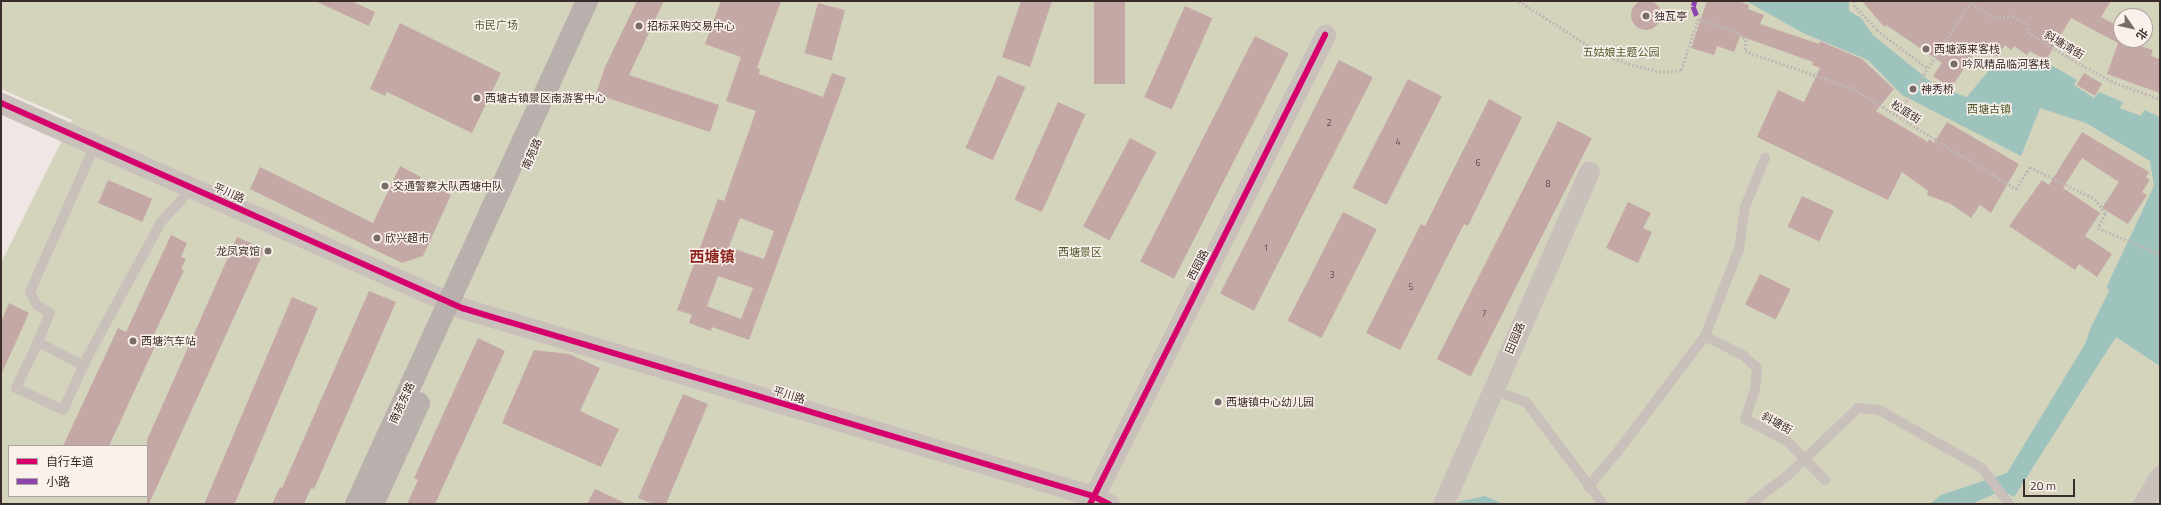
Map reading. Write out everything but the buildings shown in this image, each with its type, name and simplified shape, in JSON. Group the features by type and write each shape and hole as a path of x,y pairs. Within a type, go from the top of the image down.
{"main road":[{"name":"南苑路","path":"455,305 587,1"},
{"name":"南苑路","path":"455,305 602,1"},
{"name":"南苑东路","path":"356,504 455,305"},
{"name":"南苑东路","path":"373,504 455,305"}],"street":[{"name":"西园路","path":"1097,501 1325,35"},
{"name":"平川路","path":"1,103 455,305 1097,501"},
{"name":"田园路","path":"1443,504 1589,172"},
{"path":"2143,504 2160,476"}],"lane":[{"path":"94,145 30,292 37,305 50,313 16,388 62,410 161,222 192,188"},
{"path":"1588,487 1618,451 1705,336 1739,249 1745,207 1765,158"},
{"name":"斜塘街","path":"1705,336 1744,356 1757,368 1755,390 1745,419 1788,442 1825,480"},
{"path":"38,342 84,366"},
{"path":"1492,390 1526,402 1588,487 1603,504"},
{"path":"1750,504 1805,459 1858,408 1879,410 1982,468 2007,500"}],"path":[{"path":"1854,1 1854,5 1877,30 1928,68"},
{"path":"1897,115 1970,2"}],"green space":[{"name":"西塘景区","path":"1,1 2160,1 2160,504 1,504 1,263 72,120 1,89"}],"water":[{"path":"1746,1 1849,1 1849,11 1861,18 1873,35 1936,86 1967,97 1991,68 2044,61 2077,80 2074,85 2094,98 2099,92 2123,102 2120,108 2141,116 2144,110 2160,117 2160,366 2116,337 2014,497 2005,492 1994,494 1972,504 1930,504 1941,495 2007,473 2085,344 2091,327 2109,291 2107,286 2154,186 2150,161 2086,123 2040,108 2021,156 1902,95 1868,60 1803,33"},
{"path":"1485,496 1503,504 1455,504 1457,502"}],"marked path":[{"path":"1695,1 1693,6 1698,19"}],"cycle path":[{"path":"1090,504 1325,35"},
{"path":"1,103 462,308 1093,496 1109,504"}],"place":[{"name":"独瓦亭","path":"1646,16"},
{"name":"招标采购交易中心","path":"639,26"},
{"name":"西塘源来客栈","path":"1926,49"},
{"name":"吟风精品临河客栈","path":"1954,64"},
{"name":"神秀桥","path":"1913,89"},
{"name":"西塘古镇景区南游客中心","path":"477,98"},
{"name":"交通警察大队西塘中队","path":"385,186"},
{"name":"欣兴超市","path":"377,238"},
{"name":"龙凤宾馆","path":"268,251"},
{"name":"西塘汽车站","path":"133,341"},
{"name":"西塘镇中心幼儿园","path":"1218,402"}],"district":[{"name":"西塘镇","path":"712,257"}],"park label":[{"name":"市民广场","path":"496,25"},
{"name":"五姑娘主题公园","path":"1621,52"},
{"name":"西塘古镇","path":"1989,109"}]}
